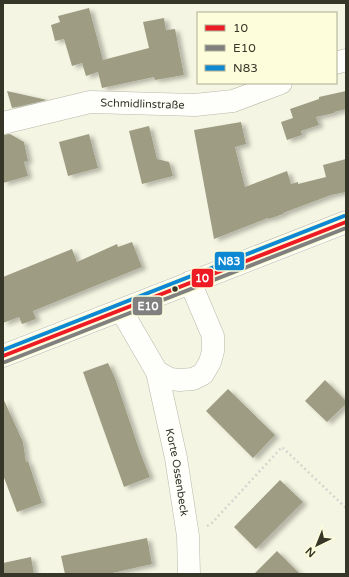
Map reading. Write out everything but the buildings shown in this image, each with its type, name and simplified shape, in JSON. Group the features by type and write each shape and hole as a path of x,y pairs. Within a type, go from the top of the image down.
{"street":[{"name":"Schmidlinstraße","path":"3,123 90,102 195,105 233,101 278,84"},
{"path":"3,356 346,222"},
{"path":"157,372 170,379 193,379 203,374 210,362 213,351 213,336 190,282"},
{"name":"Korte Ossenbeck","path":"120,310 157,372 176,458 188,536 188,574"}],"path":[{"path":"188,536 211,524 282,447 346,508"}],"transit line":[{"name":"N83","path":"3,350 344,216"},
{"name":"10","path":"3,356 346,222"},
{"name":"E10","path":"5,362 346,228"}]}
